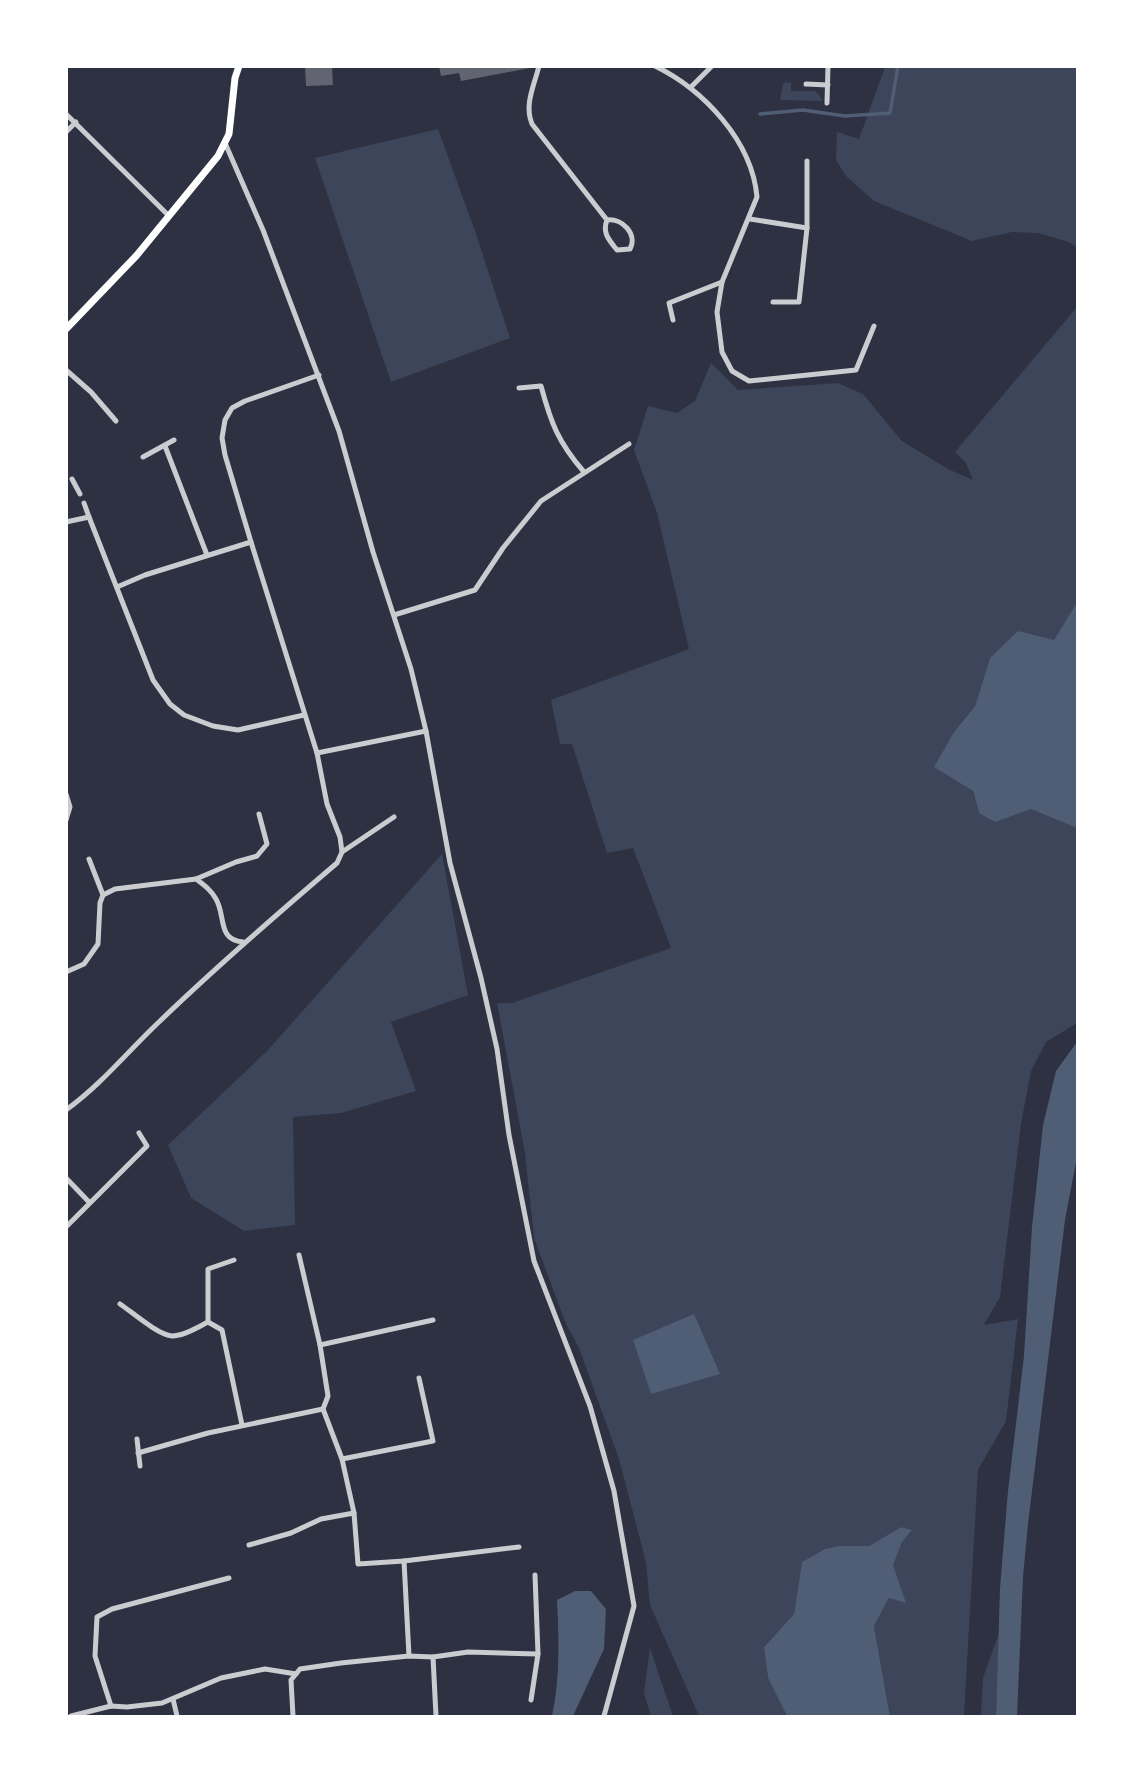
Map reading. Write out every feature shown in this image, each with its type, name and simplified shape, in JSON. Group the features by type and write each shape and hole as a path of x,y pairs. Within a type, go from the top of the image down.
{"main road":[{"path":"66,329 103,292 218,156 229,134 235,78 239,66"}],"street":[{"path":"539,66 528,104 532,124 607,220 605,233 608,240 617,250 630,249 634,243 633,237 622,223 607,220"},
{"path":"655,66 691,87 726,123 746,154 756,183 757,197 722,282 716,312 722,352 732,371 749,381 856,370 874,326"},
{"path":"691,87 712,66"},
{"path":"827,103 828,66"},
{"path":"806,84 828,85"},
{"path":"66,114 169,216"},
{"path":"66,132 76,122"},
{"path":"225,143 243,180 339,431 411,669 426,731 450,863 497,1049 509,1135 534,1261 590,1406 617,1503 634,1606 604,1717"},
{"path":"773,302 799,302 807,228 807,161"},
{"path":"750,219 807,228"},
{"path":"673,320 668,303 722,282"},
{"path":"66,370 91,392 116,422"},
{"path":"318,375 232,408 225,420 222,438 251,542 317,753 327,803 340,837 342,852"},
{"path":"519,388 541,386 551,424 566,451 584,472"},
{"path":"143,457 174,440"},
{"path":"394,615 475,590 524,520 541,501 629,444"},
{"path":"165,446 207,555"},
{"path":"72,479 80,494"},
{"path":"84,503 153,680 170,704 184,715 213,726 239,730 304,715"},
{"path":"66,522 89,517"},
{"path":"117,587 145,575 251,542"},
{"path":"317,753 426,731"},
{"path":"66,794 70,807 66,820"},
{"path":"103,895 115,889 196,879 257,856 267,844 259,814"},
{"path":"66,1110 92,1091 155,1026 243,943 337,863 342,852 394,817"},
{"path":"66,972 84,964 98,944 100,903 103,895 89,859"},
{"path":"196,879 209,888 216,899 228,938 243,943"},
{"path":"66,1227 147,1146 139,1133"},
{"path":"66,1178 89,1202"},
{"path":"299,1255 320,1345 328,1396 323,1409 342,1459 354,1514 358,1563 519,1547"},
{"path":"208,1322 208,1269 234,1260"},
{"path":"120,1304 155,1329 170,1336 190,1331 208,1322"},
{"path":"320,1345 433,1320"},
{"path":"208,1322 222,1330 242,1425"},
{"path":"342,1459 433,1441 418,1378"},
{"path":"138,1453 242,1425 323,1409"},
{"path":"137,1440 140,1466"},
{"path":"249,1545 291,1533 321,1519 354,1514"},
{"path":"404,1560 408,1656"},
{"path":"531,1700 538,1654 534,1575"},
{"path":"111,1706 95,1656 97,1617 112,1609 229,1578"},
{"path":"293,1717 291,1680 300,1669 468,1652 538,1654"},
{"path":"433,1657 436,1717"},
{"path":"71,1717 111,1706 144,1706 173,1699 220,1678 265,1669 296,1674"},
{"path":"173,1699 177,1717"}],"shaded area":[{"path":"885,67 1077,67 1077,247 1038,233 1012,232 972,241 874,201 846,176 836,160 837,132 859,139"},
{"path":"791,82 791,91 815,91 822,101 780,100 783,83"},
{"path":"438,129 510,338 391,382 315,158"},
{"path":"1077,307 1077,602 1054,640 990,658 975,706 954,732 979,813 1031,808 1078,828 1077,1023 1046,1042 1031,1071 1021,1124 1000,1297 984,1325 1018,1319 1006,1421 978,1470 964,1716 890,1716 874,1626 889,1598 905,1602 892,1565 902,1542 912,1530 901,1527 869,1546 838,1546 825,1549 802,1563 794,1614 764,1647 768,1678 787,1716 699,1716 650,1605 646,1562 619,1459 579,1348 566,1324 534,1238 525,1153 497,1003 512,1003 671,948 633,848 607,853 572,744 560,744 551,700 689,649 657,513 634,450 648,406 677,413 695,401 711,363 738,390 838,383 863,394 902,441 948,469 973,480 966,463 955,452"},
{"path":"1077,602 1077,828 1031,809 995,822 979,813 973,791 934,767 954,732 975,706 990,658 1018,631 1054,640"},
{"path":"442,854 468,995 391,1022 416,1091 341,1113 293,1117 295,1225 244,1231 191,1198 168,1145 268,1050"},
{"path":"1077,1042 1077,1157 1065,1220 1028,1524 1017,1716 996,1716 1000,1588 1024,1356 1032,1227 1043,1125 1056,1071"},
{"path":"694,1314 720,1374 651,1394 633,1340"},
{"path":"901,1527 912,1530 902,1542 893,1565 906,1603 889,1598 874,1626 890,1716 787,1716 768,1678 764,1647 794,1614 802,1562 825,1549 838,1546 869,1546"},
{"path":"575,1591 591,1591 606,1609 604,1649 573,1716 552,1716 558,1659 557,1600"},
{"path":"999,1633 996,1716 981,1716 983,1678"},
{"path":"650,1648 673,1716 651,1716 644,1693"}],"building":[{"path":"305,66 332,66 333,85 306,86"},
{"path":"439,66 530,68 461,81 459,73 441,76"}],"waterway":[{"path":"760,114 803,110 845,116 890,113 898,66"}]}
